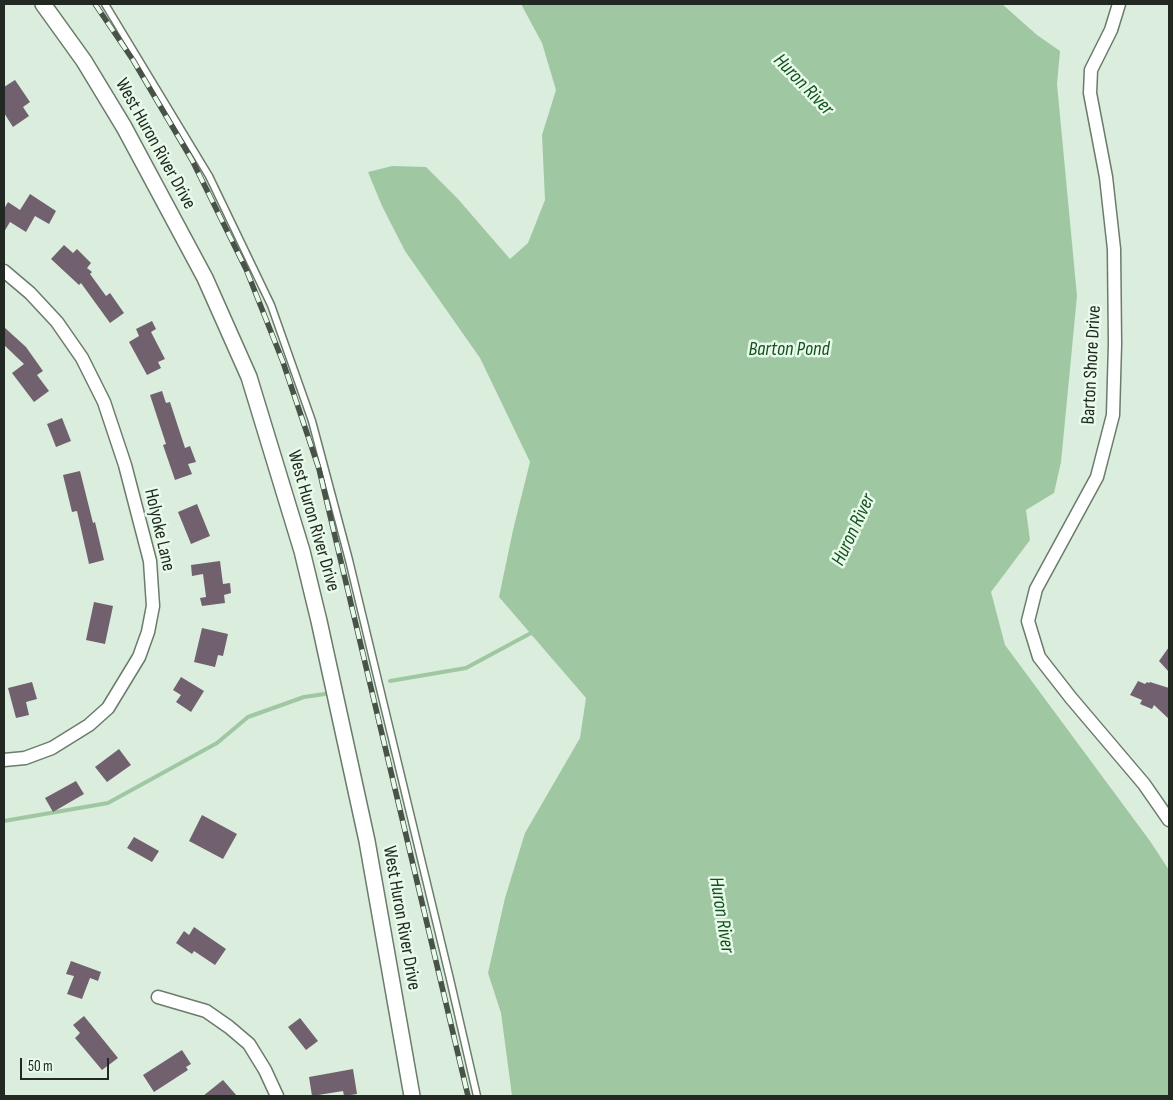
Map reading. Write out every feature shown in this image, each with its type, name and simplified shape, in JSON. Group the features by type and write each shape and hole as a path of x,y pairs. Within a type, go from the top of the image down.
{"street":[{"name":"West Huron River Drive","path":"43,4 84,61 124,127 205,278 249,377 302,550 319,620 367,841 412,1096"},
{"name":"Barton Shore Drive","path":"1119,4 1111,30 1091,70 1090,93 1106,177 1114,249 1115,344 1113,415 1097,477 1036,589 1028,621 1039,656 1071,698 1144,784 1169,820"},
{"name":"Holyoke Lane","path":"4,271 30,293 57,322 82,358 104,402 125,465 150,561 153,606 148,632 139,657 108,708 89,725 52,748 25,758 4,760"},
{"path":"158,997 206,1011 229,1027 249,1044 265,1070 277,1096"}],"lane":[{"path":"105,4 210,176 271,305 312,421 351,569 448,970 476,1096"}],"water":[{"name":"Barton Pond","path":"521,4 1002,4 1037,35 1060,51 1057,84 1077,296 1061,462 1054,493 1026,510 1030,540 991,592 1005,645 1150,841 1169,870 1169,1096 512,1096 501,1013 488,973 505,898 525,833 580,738 586,698 499,597 530,462 480,358 405,251 382,206 368,172 392,166 426,167 458,199 510,259 528,243 545,200 542,135 556,90 542,43"}],"building":[{"path":"15,80 30,102 23,107 29,116 13,127 4,113 4,87"},
{"path":"30,194 56,211 49,224 35,216 26,232 10,222 4,232 4,209 8,202 20,210"},
{"path":"64,245 73,253 77,249 91,263 87,268 92,272 90,274 106,296 110,293 124,313 110,323 81,283 79,285 51,259"},
{"path":"152,321 156,329 151,332 165,359 158,362 161,368 147,375 129,342 139,336 136,329"},
{"path":"4,327 26,347 43,371 37,375 49,391 34,402 12,373 24,364 4,345"},
{"path":"162,391 166,403 170,402 185,448 190,446 196,462 188,464 192,474 175,480 163,445 166,444 150,395"},
{"path":"62,418 71,441 56,447 47,424"},
{"path":"80,471 104,560 89,564 77,511 72,512 63,475"},
{"path":"197,504 210,536 191,544 178,512"},
{"path":"220,561 223,584 230,583 231,593 224,595 225,603 202,606 200,598 206,597 203,574 192,576 191,565"},
{"path":"94,602 113,606 105,644 86,640"},
{"path":"202,628 228,634 223,656 218,655 215,667 194,662"},
{"path":"1169,647 1169,672 1159,661"},
{"path":"181,677 204,691 191,712 176,702 181,695 173,690"},
{"path":"1138,681 1145,684 1150,682 1169,688 1169,719 1154,705 1152,709 1140,704 1142,700 1130,695"},
{"path":"32,682 37,699 26,702 29,715 16,718 8,688"},
{"path":"119,749 131,765 107,782 95,767"},
{"path":"76,781 84,794 53,812 45,798"},
{"path":"202,815 237,834 223,859 189,841"},
{"path":"134,837 159,851 152,862 127,848"},
{"path":"194,927 226,949 215,965 194,951 192,954 176,943 184,931 189,935"},
{"path":"71,961 101,972 98,981 90,978 82,999 67,994 74,976 66,974"},
{"path":"84,1016 118,1058 102,1070 75,1038 80,1033 73,1025"},
{"path":"300,1018 318,1041 306,1050 288,1027"},
{"path":"182,1050 191,1064 186,1067 188,1070 154,1092 143,1075"},
{"path":"353,1069 357,1094 344,1096 343,1091 312,1096 309,1077"},
{"path":"223,1080 237,1096 203,1096"}],"waterway":[{"path":"390,681 466,668 531,633 536,634"},
{"path":"4,821 108,803 217,743 248,717 304,697 325,694"}],"railway":[{"path":"95,4 133,60 192,160 246,269 283,362 319,469 468,1096"}],"water label":[{"name":"Huron River","path":"803,85"},
{"name":"Huron River","path":"854,530"},
{"name":"Huron River","path":"721,915"}]}
